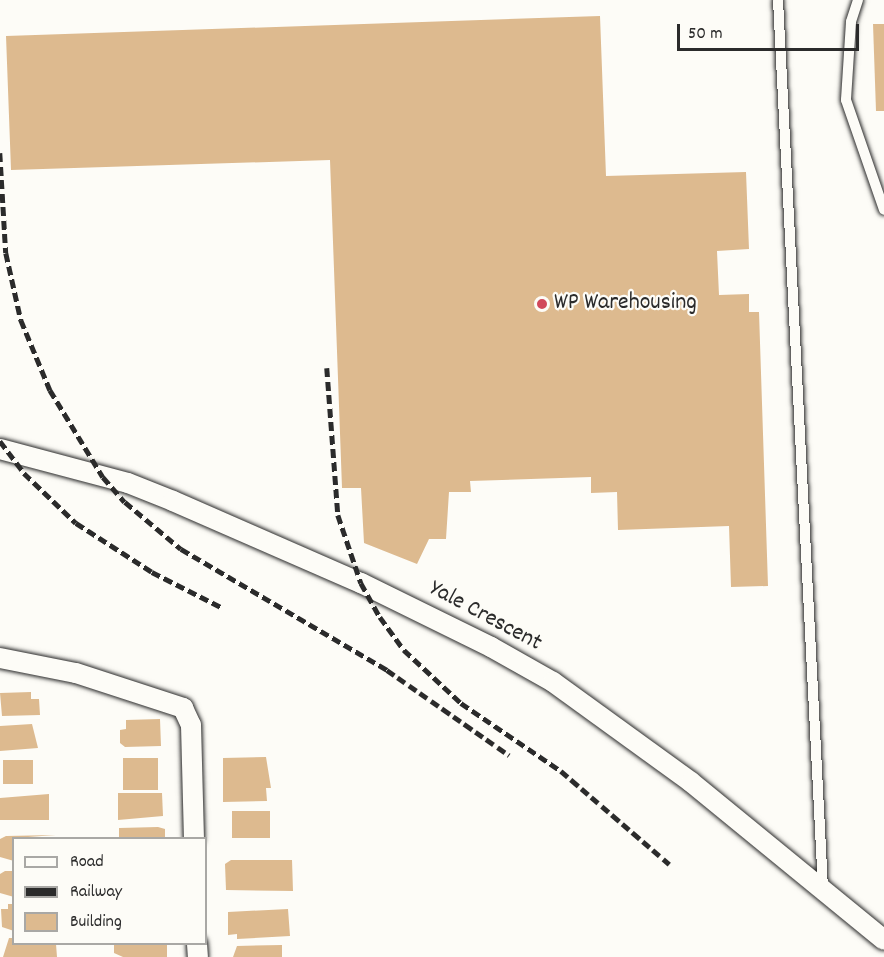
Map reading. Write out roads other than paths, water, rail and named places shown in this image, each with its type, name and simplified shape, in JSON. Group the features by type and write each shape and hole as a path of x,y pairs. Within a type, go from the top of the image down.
{"street":[{"name":"Yale Crescent","path":"0,449 128,483 173,501 361,583 491,647 554,682 681,775 884,940"},
{"path":"0,658 76,673 183,708 190,725 194,837"}],"lane":[{"path":"778,0 823,890"},
{"path":"858,0 851,22 846,100 884,210"}],"railway":[{"path":"0,153 6,253 21,320 50,390 103,477 125,502 181,549 387,670 509,755"},
{"path":"327,368 338,515 361,583 380,617 404,650 461,703 561,771 669,864"},
{"path":"0,441 24,473 76,523 152,572 223,608"}],"place":[{"name":"WP Warehousing","path":"542,304"}]}
